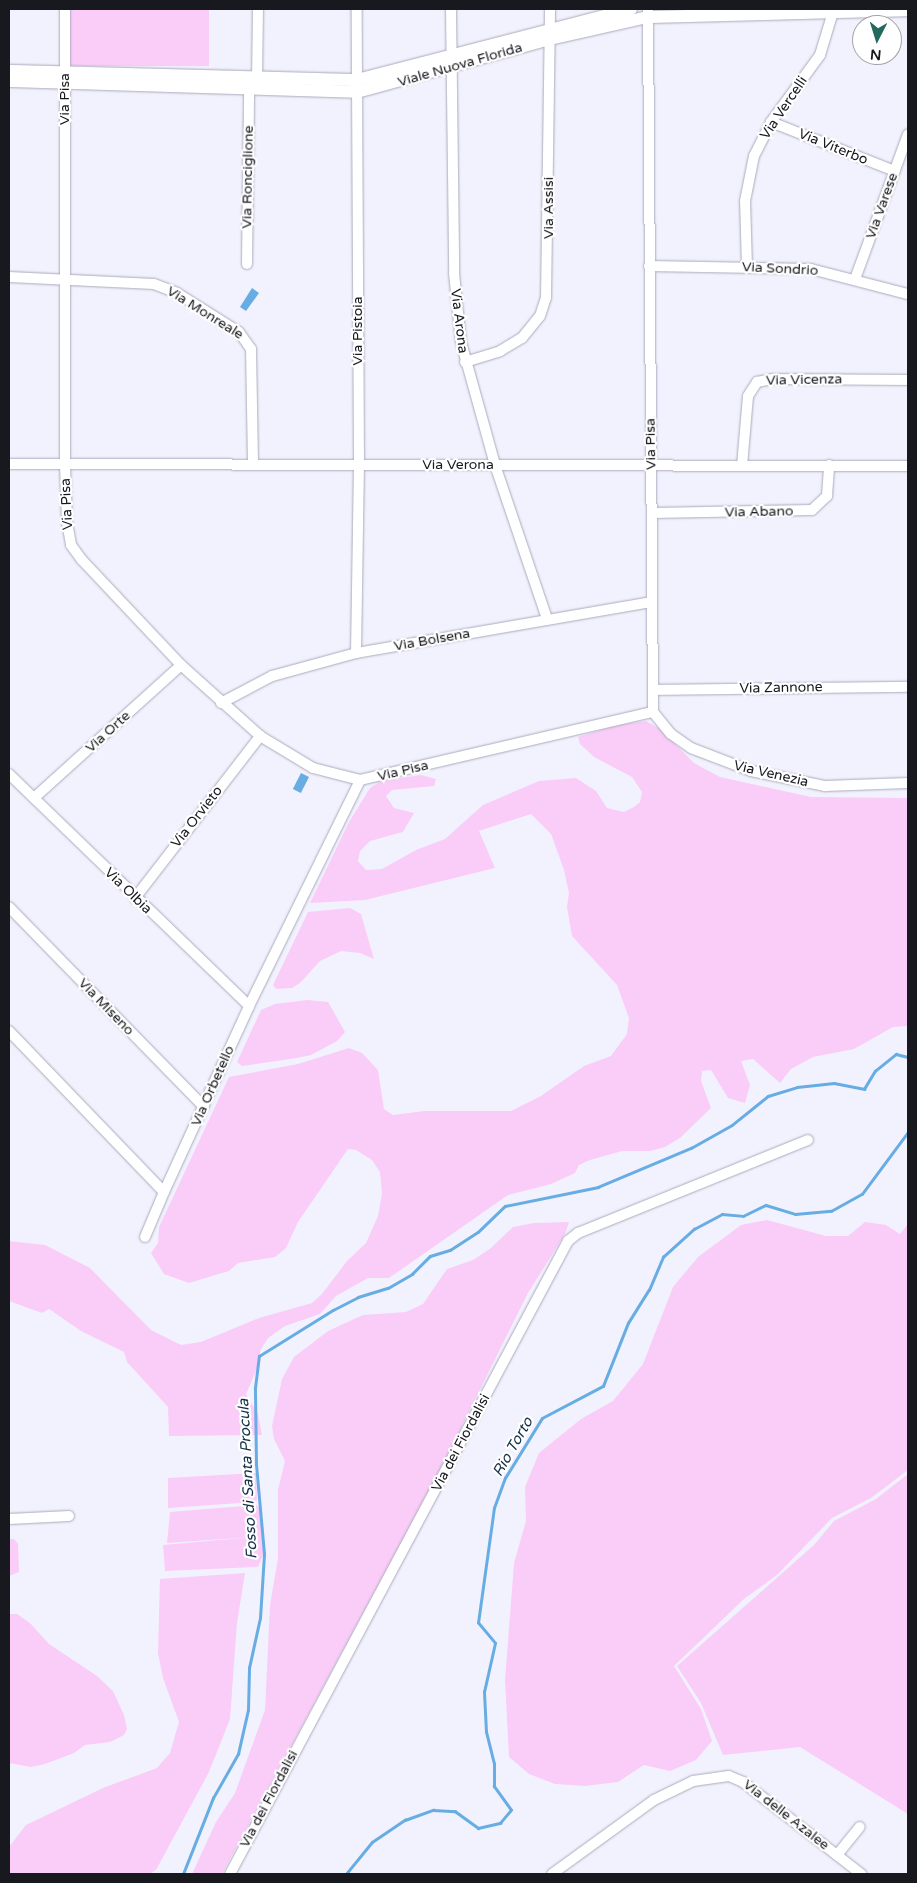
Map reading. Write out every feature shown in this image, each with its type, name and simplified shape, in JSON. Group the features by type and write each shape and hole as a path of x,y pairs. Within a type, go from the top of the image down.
{"street":[{"name":"Via Pisa","path":"65,9 67,279 65,464 67,526 75,552 181,665 260,736 313,768 360,780 653,712 648,13"},
{"path":"249,90 257,79 258,9"},
{"name":"Via Pistoia","path":"356,653 359,464 357,9"},
{"name":"Via Arona","path":"451,9 454,273 465,362 495,465 547,619"},
{"name":"Via Assisi","path":"465,362 500,351 522,338 534,324 545,302 548,282 550,9"},
{"name":"Viale Nuova Florida","path":"184,82 249,90 357,86 452,61 631,9"},
{"name":"Viale Nuova Florida","path":"550,33 648,13 908,10"},
{"name":"Via Vercelli","path":"747,267 747,183 754,156 771,122 820,55 833,12"},
{"name":"Viale Nuova Florida","path":"9,71 65,78"},
{"name":"Viale Nuova Florida","path":"9,81 65,78 184,82 257,79 357,86"},
{"name":"Via Ronciglione","path":"248,264 249,90"},
{"name":"Via Viterbo","path":"771,122 895,171"},
{"name":"Via Varese","path":"855,279 908,134"},
{"name":"Via Sondrio","path":"649,266 811,270 855,279 908,294"},
{"name":"Via Monreale","path":"9,277 139,281 164,287 245,337 251,350 253,464"},
{"name":"Via Vicenza","path":"742,466 748,396 757,382 773,379 908,380"},
{"name":"Via Verona","path":"9,464 908,466"},
{"name":"Via Abano","path":"653,513 812,510 827,496 829,466"},
{"name":"Via Bolsena","path":"220,702 272,676 356,653 652,602"},
{"name":"Via Orte","path":"34,798 181,665"},
{"name":"Via Zannone","path":"653,690 908,687"},
{"name":"Via Venezia","path":"653,712 671,734 691,748 751,771 825,786 908,783"},
{"name":"Via Orvieto","path":"135,898 260,736"},
{"name":"Via Olbia","path":"9,774 135,898 249,1006"},
{"name":"Via Orbetello","path":"145,1237 249,1006 360,780"},
{"name":"Via Miseno","path":"9,907 204,1107"},
{"path":"9,1031 164,1192"},
{"name":"Via dei Fiordalisi","path":"230,1874 568,1241 578,1233 808,1140"},
{"path":"9,1519 69,1516"},
{"name":"Via delle Azalee","path":"552,1874 654,1800 693,1781 729,1776 743,1782 861,1874"},
{"path":"837,1855 860,1826"}],"shaded area":[{"path":"68,9 209,9 209,66 68,66"},
{"path":"646,721 660,729 694,763 720,777 811,797 908,798 908,1026 893,1027 854,1049 813,1057 791,1069 780,1083 753,1059 741,1061 750,1085 745,1103 728,1098 711,1070 702,1071 701,1081 711,1108 680,1138 665,1147 650,1151 622,1151 590,1160 579,1165 575,1173 551,1184 508,1195 389,1278 368,1278 336,1296 320,1314 285,1326 268,1338 260,1351 259,1364 246,1394 258,1414 262,1435 169,1436 168,1407 127,1362 124,1352 81,1331 49,1309 42,1313 9,1301 9,1241 45,1245 90,1268 151,1330 181,1345 201,1342 259,1318 312,1303 322,1294 347,1261 366,1243 378,1216 382,1194 380,1172 372,1160 356,1150 348,1149 298,1222 286,1248 275,1257 238,1263 229,1271 189,1283 164,1274 151,1253 158,1243 159,1227 229,1077 298,1064 349,1048 362,1053 378,1070 384,1109 393,1115 424,1111 511,1111 541,1096 584,1066 611,1056 627,1034 629,1018 617,985 572,936 567,907 569,893 564,870 551,834 531,814 479,831 495,868 365,900 310,903 349,822 370,788 381,781 421,775 436,779 434,786 392,790 386,796 394,808 414,813 403,832 370,841 360,851 358,861 366,870 382,869 416,850 445,839 483,805 539,781 576,778 596,791 607,808 624,812 634,807 640,802 642,792 632,777 594,757 580,744 578,737 617,725"},
{"path":"350,908 361,914 374,959 360,953 341,951 320,961 300,983 292,988 276,989 273,985 308,912"},
{"path":"307,1000 328,1002 345,1032 337,1041 311,1055 297,1058 242,1066 237,1062 261,1010 275,1004"},
{"path":"767,1220 826,1236 848,1236 865,1222 886,1225 900,1234 908,1224 908,1470 871,1498 832,1518 777,1575 744,1599 674,1666 701,1709 712,1741 696,1760 670,1771 644,1765 618,1782 585,1786 555,1784 529,1774 509,1757 505,1680 514,1563 526,1521 525,1487 539,1453 581,1419 613,1401 643,1364 673,1287 698,1257 741,1225"},
{"path":"569,1222 565,1234 528,1293 437,1476 222,1874 192,1874 216,1822 235,1793 265,1710 270,1605 278,1558 278,1490 285,1461 274,1439 272,1426 282,1379 294,1357 328,1331 363,1315 406,1312 423,1304 447,1269 473,1260 491,1248 513,1227 534,1223"},
{"path":"256,1473 257,1500 255,1502 168,1508 168,1478"},
{"path":"908,1474 908,1814 800,1747 723,1755 701,1703 677,1666 814,1545 834,1521 876,1499"},
{"path":"256,1505 261,1509 264,1535 260,1536 264,1536 263,1555 258,1567 165,1571 163,1545 252,1537 167,1543 170,1512"},
{"path":"9,1539 14,1539 18,1544 19,1572 9,1576"},
{"path":"245,1573 237,1623 230,1719 209,1772 156,1870 149,1874 9,1874 9,1847 26,1825 103,1788 157,1768 170,1753 179,1722 163,1678 158,1653 160,1579"},
{"path":"9,1614 17,1614 30,1623 49,1644 97,1676 113,1691 124,1715 127,1729 124,1735 110,1742 85,1745 74,1753 45,1764 31,1767 9,1763"}],"water":[{"path":"252,288 259,293 246,311 240,307"},
{"path":"301,773 309,777 301,793 293,789"}],"waterway":[{"name":"Fosso di Santa Procula","path":"183,1874 213,1798 238,1754 248,1710 249,1668 260,1618 264,1554 256,1464 255,1388 259,1356 333,1310 358,1297 388,1288 412,1274 430,1256 450,1250 478,1232 505,1206 598,1187 691,1148 732,1125 768,1096 797,1087 834,1083 864,1089 875,1071 896,1054 908,1057"},
{"name":"Rio Torto","path":"346,1874 372,1842 405,1820 433,1810 455,1811 478,1828 500,1823 511,1810 494,1787 494,1764 486,1732 484,1692 495,1643 478,1623 494,1508 505,1478 542,1418 603,1386 628,1323 649,1290 663,1257 694,1229 722,1214 743,1216 766,1205 795,1214 831,1211 862,1194 908,1132"}]}
